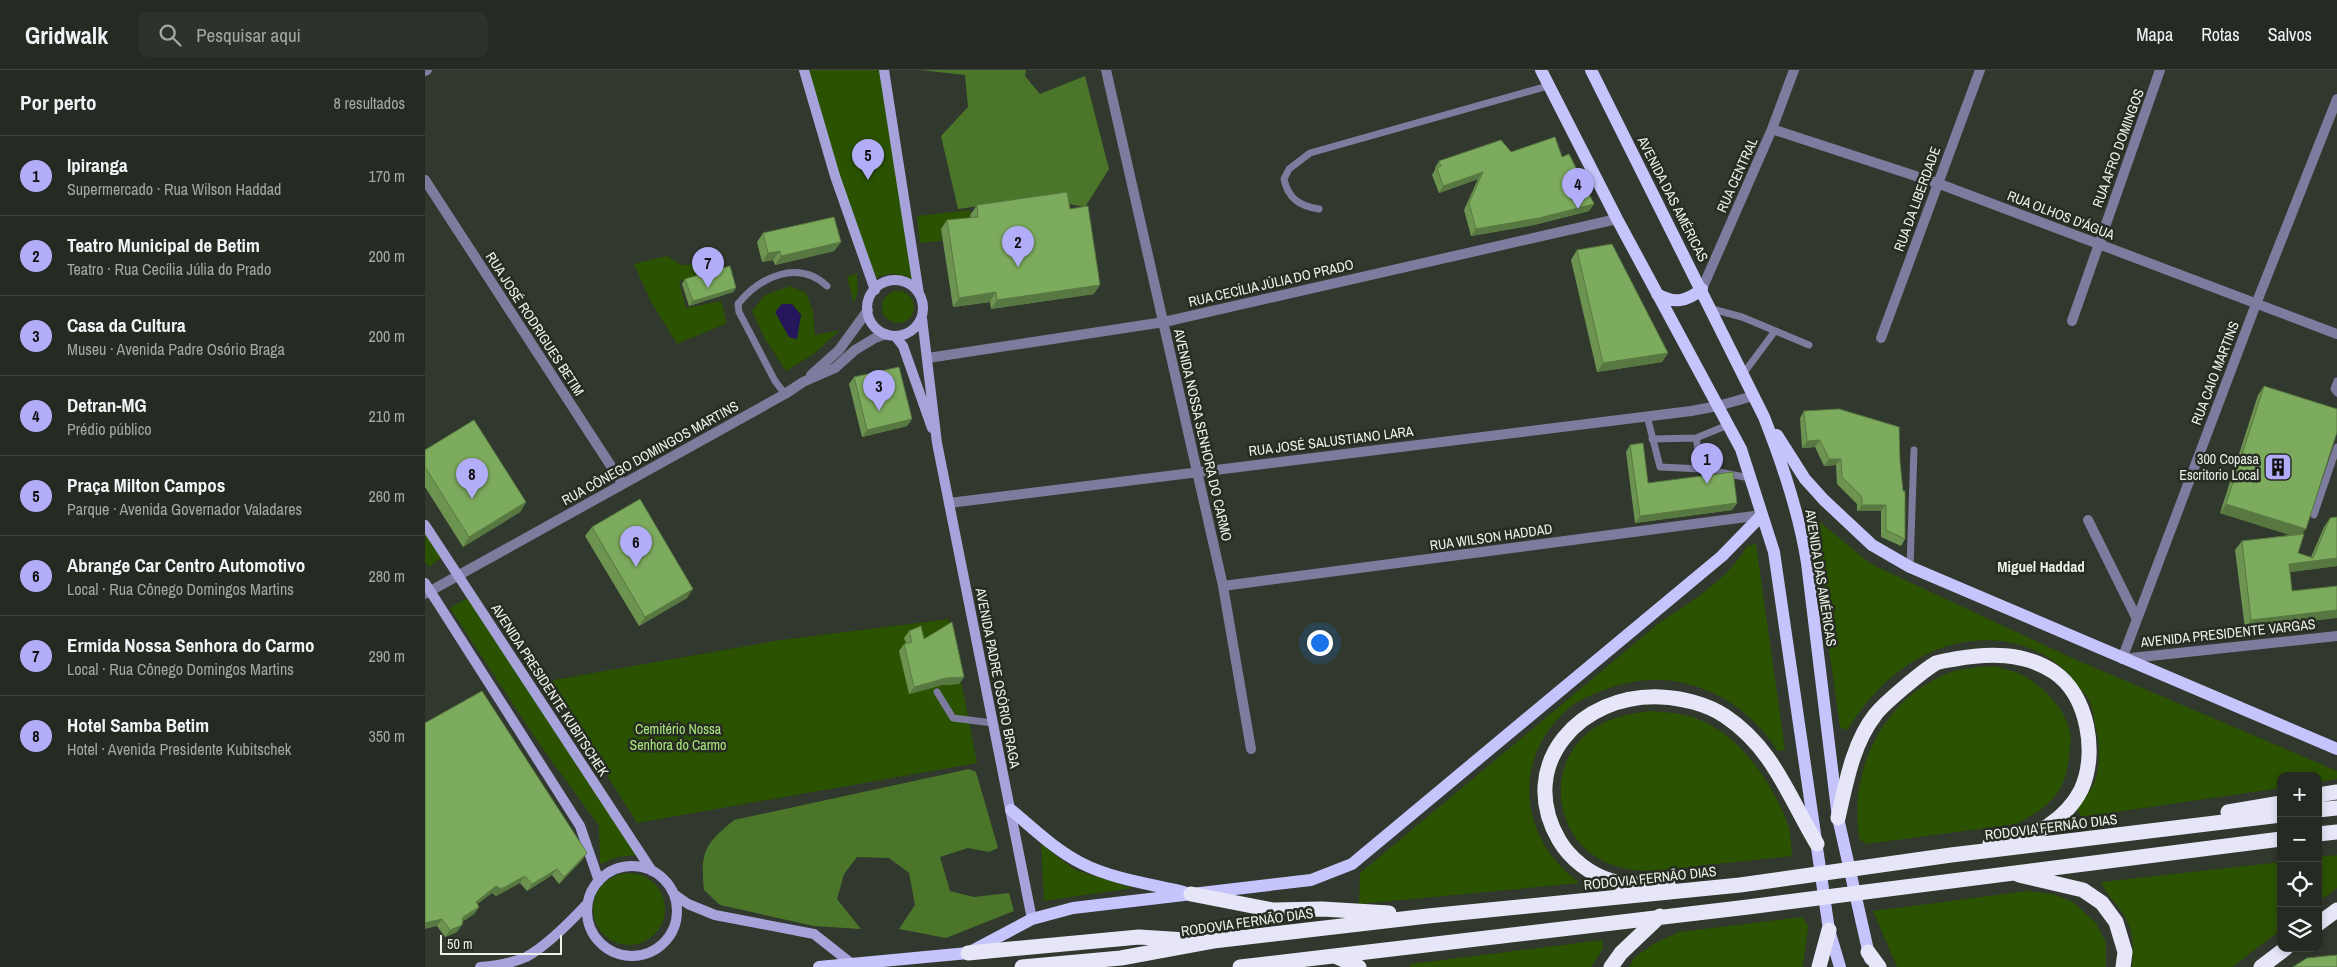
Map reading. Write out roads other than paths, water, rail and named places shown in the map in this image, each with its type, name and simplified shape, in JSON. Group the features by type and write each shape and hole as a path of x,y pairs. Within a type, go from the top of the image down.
{"highway":[{"path":"1838,818 1859,743 1875,714 1937,663 1980,656 2011,655 2054,672 2071,689 2083,714 2089,758 2081,790 2067,810 2046,827 1951,855"},
{"path":"1747,884 1635,884 1612,881 1593,873 1577,862 1563,847 1553,829 1546,803 1547,770 1555,751 1566,734 1580,720 1598,709 1622,700 1657,697 1675,698 1701,704 1724,716 1745,732 1768,758 1787,787 1817,844"},
{"path":"2322,794 2337,792"},
{"path":"2078,841 2277,803"},
{"path":"2322,810 2337,808"},
{"name":"RODOVIA FERNÃO DIAS","path":"1022,967 1121,958 1213,941 1428,916 1747,884 1951,855 2277,816"},
{"path":"2322,834 2337,832"},
{"path":"1240,967 1748,907 2008,872 2277,839"},
{"path":"2008,872 2083,890 2102,903 2116,922 2125,952 2123,967"},
{"path":"1191,894 1273,910 1322,909 1428,916"},
{"path":"2322,921 2337,910"},
{"path":"1611,967 1621,953 1660,916"},
{"path":"1819,967 1829,930"},
{"path":"968,953 1139,937 1213,941"},
{"path":"1868,952 1879,967"},
{"path":"2261,967 2281,952"},
{"path":"1335,956 1359,967"}],"main road":[{"path":"1541,70 1617,219 1741,449 1774,552 1829,930 1840,967"},
{"name":"AVENIDA DAS AMÉRICAS","path":"1592,71 1765,417 1785,472 1801,525 1838,818 1872,967"},
{"path":"1657,294 1669,301 1680,301 1692,297 1702,289"},
{"path":"1765,417 1805,479 1824,500 1873,545 1910,567 2121,659 2337,749"},
{"path":"819,967 968,953 1033,919 1073,908 1311,880 1352,864 1722,556 1762,515"},
{"path":"1011,810 1065,854 1081,863 1101,871 1191,894"}],"street":[{"path":"804,70 835,176 875,290"},
{"path":"868,310 873,325 891,335 913,330 922,318 923,310 884,70"},
{"name":"AVENIDA NOSSA SENHORA DO CARMO","path":"1106,70 1223,586 1251,749"},
{"name":"RUA CENTRAL","path":"1702,289 1772,129 1794,70"},
{"name":"RUA DA LIBERDADE","path":"1881,338 1980,70"},
{"name":"RUA AFRO DOMINGOS","path":"2072,321 2160,70"},
{"name":"RUA CAIO MARTINS","path":"2121,659 2256,304 2337,99"},
{"name":"RUA OLHOS D'ÁGUA","path":"1772,129 1937,183 2337,334"},
{"name":"RUA JOSÉ RODRIGUES BETIM","path":"425,180 622,483"},
{"name":"RUA CECÍLIA JÚLIA DO PRADO","path":"928,358 1164,322 1617,219"},
{"path":"803,382 839,350 868,310 871,296 875,290 887,282 901,281 908,284 919,294"},
{"name":"AVENIDA PADRE OSÓRIO BRAGA","path":"922,318 937,443 1033,919"},
{"name":"RUA CÔNEGO DOMINGOS MARTINS","path":"427,589 458,575 785,394 803,382 835,368 855,350 875,338 891,335"},
{"name":"AVENIDA PADRE OSÓRIO BRAGA","path":"891,335 903,346 937,443"},
{"name":"RUA JOSÉ SALUSTIANO LARA","path":"949,503 1647,416 1718,406 1753,396"},
{"name":"RUA WILSON HADDAD","path":"1223,586 1762,515"},
{"path":"2088,520 2137,619"},
{"name":"AVENIDA PRESIDENTE KUBITSCHEK","path":"425,525 652,871"},
{"path":"427,589 580,826 599,881"},
{"name":"AVENIDA PRESIDENTE VARGAS","path":"2121,659 2337,636"},
{"path":"674,894 677,909 676,924 669,937 658,948 645,954 630,956 615,953 597,939 587,919 587,904 591,892 599,881 610,872 624,867 638,867 652,871 664,880 674,894 688,904 715,914 815,934 852,964"},
{"path":"481,967 525,957 575,918 587,904"}],"lane":[{"path":"1319,209 1305,207 1287,192 1284,179 1289,169 1310,153 1548,86"},
{"path":"785,394 771,373 739,312 738,304 745,294 769,277 802,272 817,277 827,286"},
{"path":"1712,309 1742,317 1809,345"},
{"path":"1743,374 1775,331"},
{"path":"2337,381 2334,389 2337,393"},
{"path":"1647,416 1659,467 1701,469 1750,478"},
{"path":"1652,439 1696,438 1728,425"},
{"path":"1696,438 1701,469"},
{"path":"2314,515 2337,447"},
{"path":"1910,567 1914,450"},
{"path":"937,692 953,718 993,723"}],"place":[{"name":"Praça Milton Campos","path":"868,180"},
{"name":"Detran-MG","path":"1578,209"},
{"name":"Teatro Municipal de Betim","path":"1018,267"},
{"name":"Ermida Nossa Senhora do Carmo","path":"708,288"},
{"name":"Casa da Cultura","path":"879,411"},
{"name":"300 Copasa Escritorio Local","path":"2278,467"},
{"name":"Ipiranga","path":"1707,484"},
{"name":"Hotel Samba Betim","path":"472,499"},
{"name":"Abrange Car Centro Automotivo","path":"636,567"}],"district":[{"name":"Miguel Haddad","path":"2041,566"}],"park label":[{"name":"Cemitério Nossa Senhora do Carmo","path":"678,738"}]}
